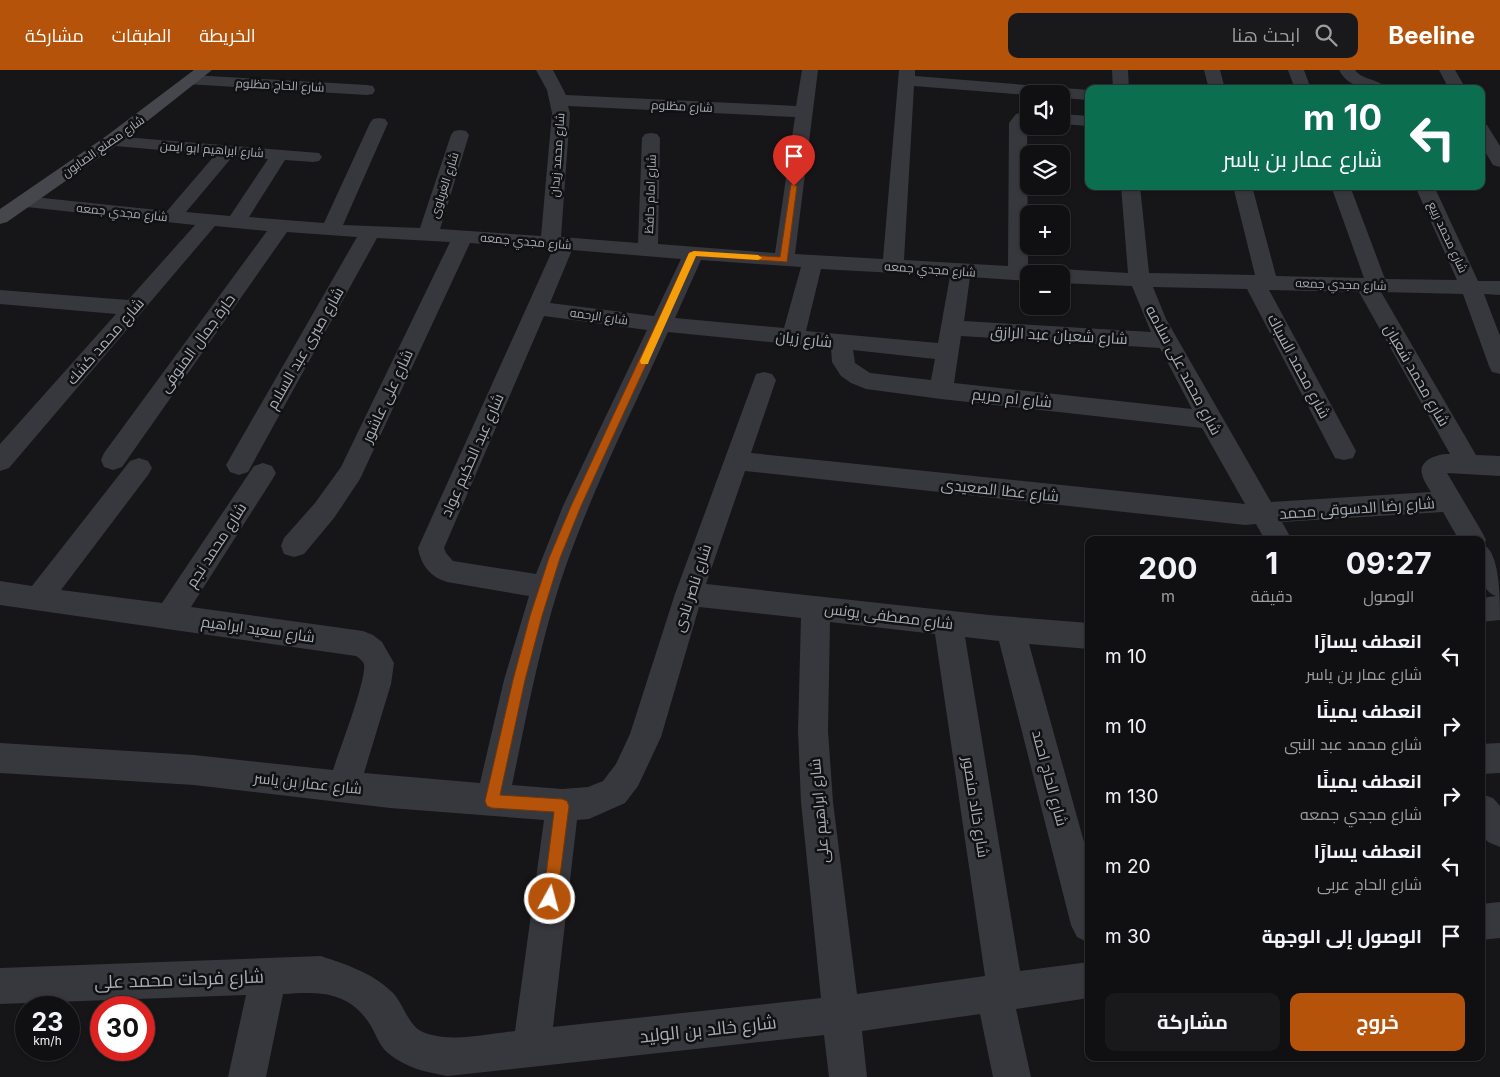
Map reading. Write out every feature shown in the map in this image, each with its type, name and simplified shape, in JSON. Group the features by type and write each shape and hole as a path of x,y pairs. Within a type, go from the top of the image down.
{"street":[{"name":"شارع محمد زيدان","path":"544,70 555,86 560,100 558,244"},
{"path":"784,260 810,70"},
{"path":"1120,70 1121,85"},
{"path":"1212,70 1216,85"},
{"path":"1296,70 1302,85"},
{"path":"1346,70 1354,79 1369,85"},
{"path":"1448,70 1456,85"},
{"name":"شارع الحاج مظلوم","path":"198,75 367,90"},
{"name":"شارع مصنع الصابون","path":"0,218 111,142 198,75"},
{"path":"893,266 907,75 1085,95"},
{"name":"شارع مظلوم","path":"560,100 804,112"},
{"path":"1020,120 1017,126 1024,265"},
{"path":"1070,120 1085,121"},
{"path":"331,230 379,123"},
{"name":"شارع الغرباوى","path":"428,234 460,135"},
{"path":"1485,136 1500,161"},
{"name":"شارع امام حافظ","path":"648,250 651,138"},
{"name":"شارع ابراهيم ابو ايمن","path":"111,142 313,157"},
{"path":"172,217 228,150"},
{"path":"236,222 280,154"},
{"name":"شارع محمد على سلامه","path":"1130,190 1140,280 1155,319 1277,536"},
{"name":"شارع محمد السباك","path":"1243,190 1261,282 1344,451"},
{"name":"شارع محمد شعبان","path":"1341,190 1371,285 1468,464"},
{"name":"شارع محمد ربيع","path":"1426,190 1471,288 1500,366"},
{"name":"شارع مجدي جمعه","path":"24,202 331,230 463,236 784,260 1020,274"},
{"name":"شارع محمد كشك","path":"0,461 9,440 134,308 210,220"},
{"name":"حارة جمال المنوفى","path":"113,460 281,226"},
{"name":"شارع صبرى عبد السلام","path":"251,469 371,231"},
{"name":"شارع على عاشور","path":"294,546 316,524 351,472 463,236"},
{"name":"شارع عبد الحكيم عواد","path":"545,587 447,571 438,565 432,557 431,548 537,308 558,244"},
{"path":"492,801 519,680 555,558 576,506 694,253"},
{"path":"793,338 812,261"},
{"path":"941,391 961,271"},
{"name":"شارع مجدي جمعه","path":"1070,276 1140,280 1500,288"},
{"path":"0,297 134,308"},
{"name":"شارع الرحمه","path":"537,308 661,324"},
{"name":"شارع زيان","path":"661,324 948,352"},
{"name":"شارع شعبان عبد الرازق","path":"951,328 1168,341"},
{"name":"شارع ام مريم","path":"843,342 842,360 846,369 866,382 1210,420"},
{"name":"شارع ناصر نادى","path":"614,792 627,775 645,737 689,594 764,380"},
{"name":"شارع عطا الصعيدى","path":"736,461 1224,513 1264,515"},
{"path":"1471,536 1434,474 1434,469 1443,463 1500,466"},
{"path":"38,600 139,468"},
{"name":"شارع محمد نجم","path":"169,617 251,469"},
{"name":"شارع رضا الدسوقى محمد","path":"1264,515 1299,510 1450,501"},
{"path":"1485,562 1500,586"},
{"name":"شارع سعيد ابراهيم","path":"0,594 363,644 372,651 378,663 376,684 344,787"},
{"name":"شارع مصطفى يونس","path":"689,594 1011,630 1085,636"},
{"name":"شارع ابراهيم على","path":"816,607 813,721 817,802 848,1077"},
{"path":"1485,610 1500,608"},
{"name":"شارع خالد منصور","path":"948,623 1012,1077"},
{"name":"شارع الحاج احمد","path":"1011,630 1085,910"},
{"name":"شارع عمار بن ياسر","path":"0,758 194,770 344,787 562,806 589,803 614,792"},
{"path":"1485,759 1500,758"},
{"path":"532,1048 562,806"},
{"path":"1485,814 1500,830"},
{"path":"1485,922 1500,920"},
{"name":"شارع فرحات محمد على","path":"0,986 321,974 356,986"},
{"path":"247,1077 268,975"},
{"name":"شارع خالد بن الوليد","path":"356,986 380,1006 399,1038 418,1052 448,1057 840,1015 1085,981"}],"slow traffic":[{"path":"644,361 694,253 758,258"}],"route":[{"path":"550,899 562,806 492,801 519,680 536,616 555,558 576,506 694,253 784,260 794,186"}]}
